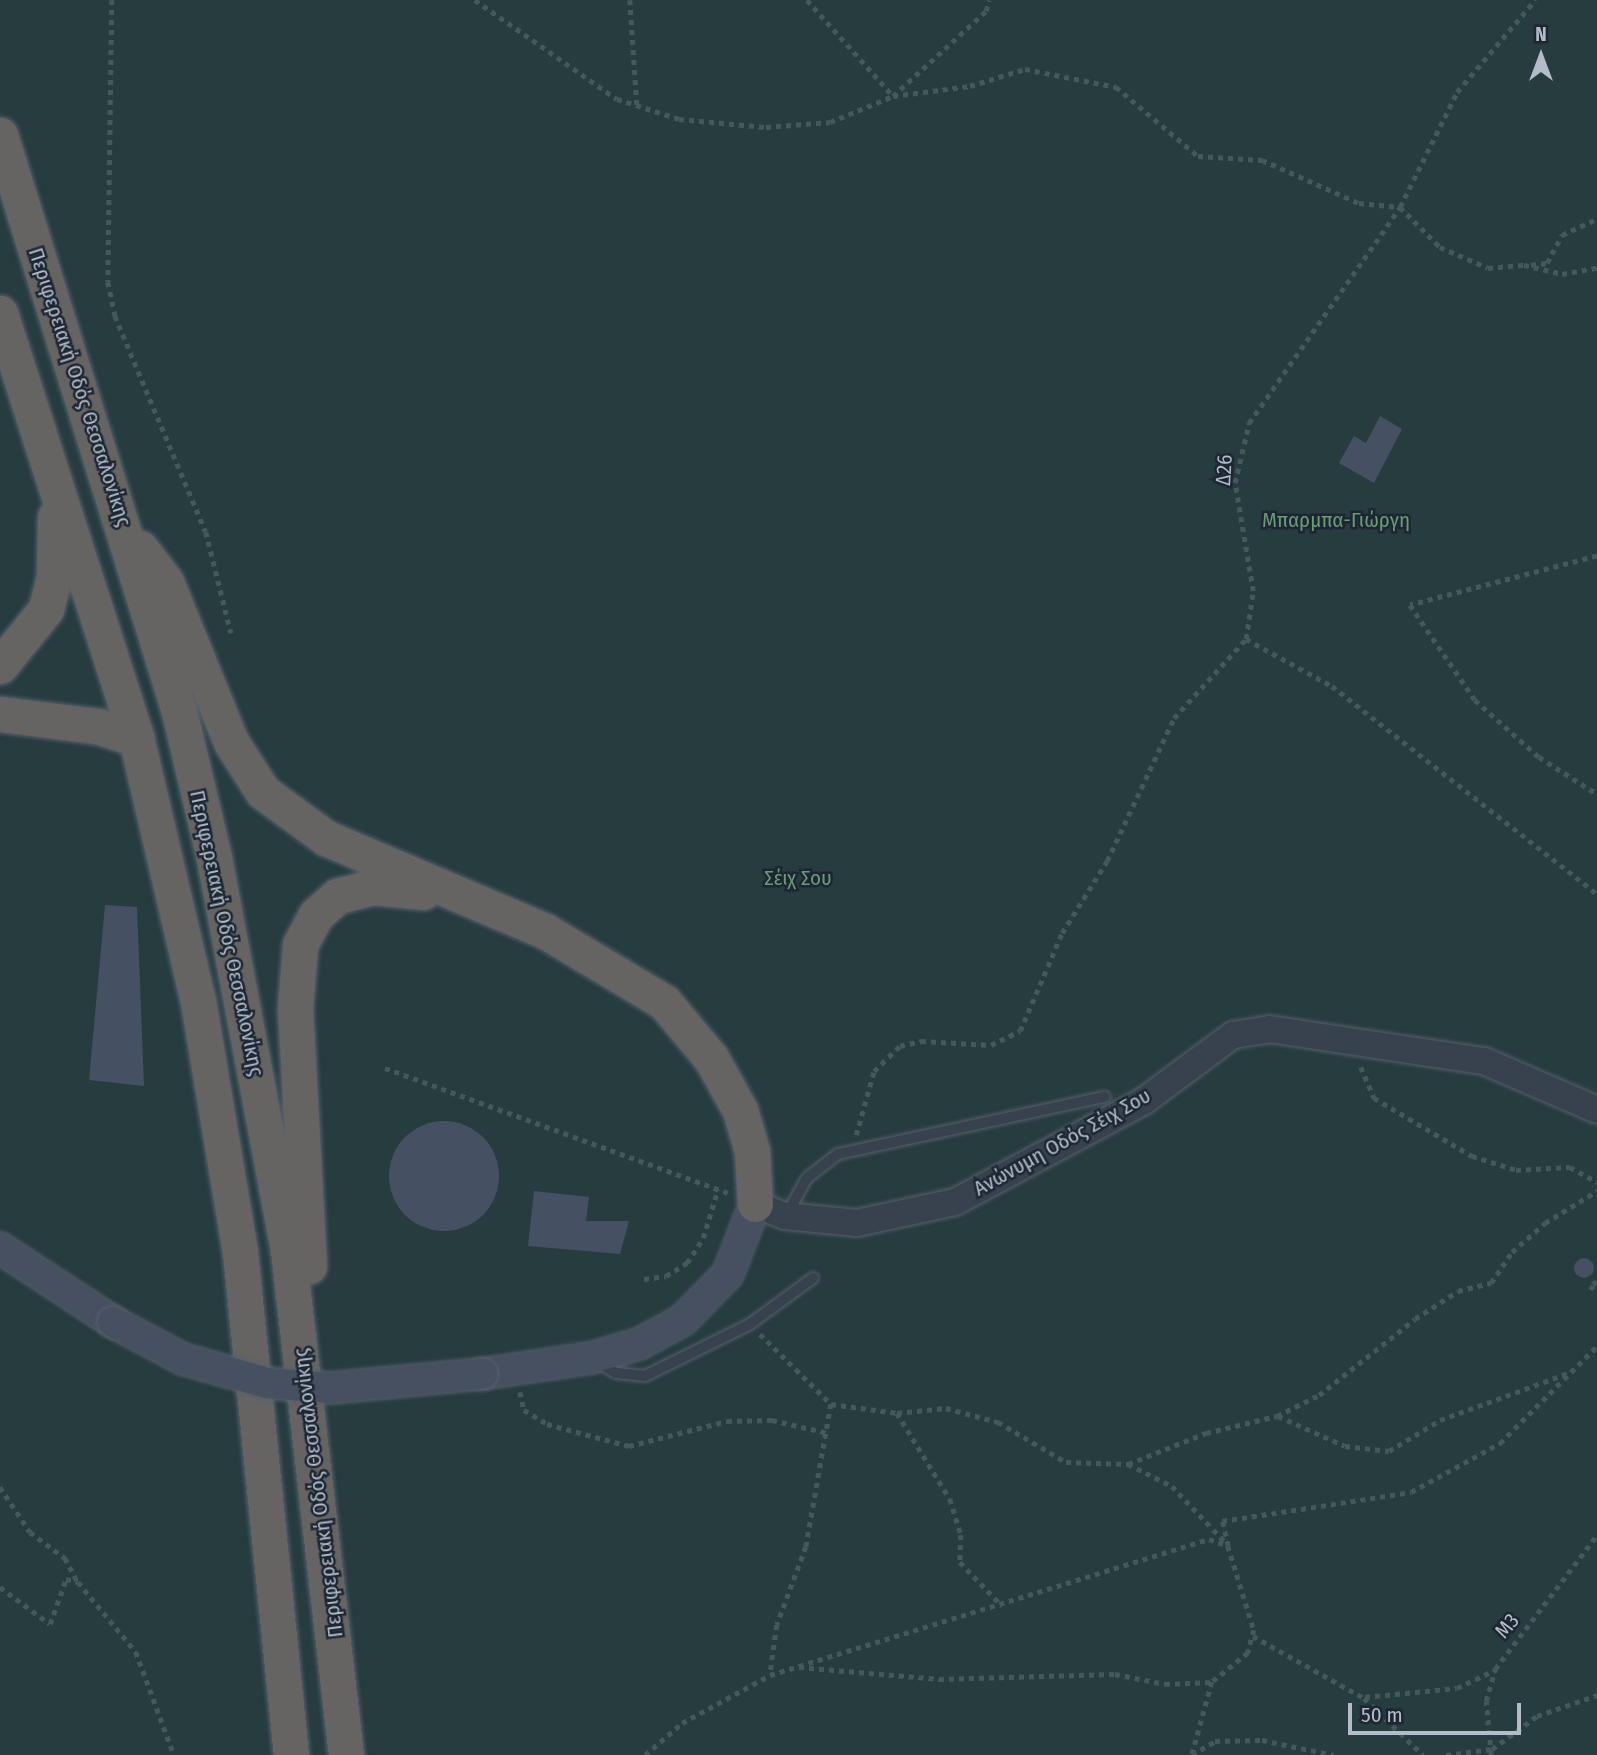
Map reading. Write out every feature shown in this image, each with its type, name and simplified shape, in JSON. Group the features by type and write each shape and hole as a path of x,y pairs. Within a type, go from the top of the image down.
{"highway":[{"name":"Περιφερειακή Οδός Θεσσαλονίκης","path":"0,135 179,711 214,858 305,1371 346,1755"},
{"name":"Περιφερειακή Οδός Θεσσαλονίκης","path":"0,313 137,739 198,1001 240,1252 291,1755"},
{"path":"0,666 46,609 57,543 54,506 13,355"},
{"path":"124,527 166,582 231,742 263,792 326,838 591,954 664,1002 711,1058 740,1110 770,1210"},
{"path":"0,714 97,726 137,739"},
{"path":"305,1371 306,1139 295,1009 300,945 321,908 359,889 411,889 477,903"}],"main road":[{"path":"0,1248 113,1322 183,1359 267,1383 330,1388 514,1370 591,1358 648,1339 700,1306 770,1210"}],"street":[{"name":"Ανώνυμη Οδός Σέιχ Σου","path":"770,1210 857,1223 955,1202 1144,1101 1233,1034 1269,1029 1484,1062 1597,1110"}],"lane":[{"path":"770,1210 838,1154 1105,1097"},
{"path":"591,1358 616,1373 645,1376 750,1324 813,1278"}],"path":[{"path":"112,0 108,282 115,316 206,532 230,633"},
{"path":"475,0 617,99 690,121 766,127 830,122 893,96 970,86 1025,69 1116,88 1198,156 1262,160 1359,204 1400,206 1440,247 1488,268 1547,263 1562,235 1597,219"},
{"path":"630,0 637,106"},
{"path":"807,0 893,96"},
{"path":"893,96 986,11 989,0"},
{"name":"Δ26","path":"1246,639 1254,591 1235,482 1241,445 1257,412 1400,206 1457,92 1535,0"},
{"path":"1524,265 1562,274 1597,268"},
{"path":"1597,556 1410,605 1475,700 1539,757 1597,794"},
{"path":"857,1126 874,1071 900,1046 920,1041 991,1045 1020,1031 1062,933 1107,862 1174,718 1246,639 1332,686 1597,894"},
{"path":"1349,1041 1374,1098 1420,1130 1516,1170 1570,1167 1597,1182"},
{"path":"385,1068 770,1210"},
{"path":"644,1279 666,1276 687,1263 703,1238 718,1189"},
{"path":"750,1324 831,1404 897,1413 946,1408 998,1422 1066,1462 1128,1464 1206,1433 1277,1416 1319,1395 1458,1291 1491,1283 1537,1230 1597,1191"},
{"path":"1597,1282 1590,1286 1597,1291"},
{"path":"1192,1755 1212,1682 1248,1653 1253,1636 1222,1521 1411,1492 1500,1443 1597,1346"},
{"path":"514,1370 524,1410 580,1437 629,1446 688,1427 772,1420 828,1433"},
{"path":"1277,1416 1345,1446 1389,1451 1440,1420 1573,1371"},
{"path":"771,1675 777,1625 806,1547 831,1404"},
{"path":"897,1413 950,1499 961,1535 960,1562 1002,1606"},
{"path":"1128,1464 1172,1486 1228,1546"},
{"path":"0,1488 30,1532 65,1558 78,1582 136,1652 174,1755"},
{"name":"M3","path":"1491,1752 1486,1701 1495,1669 1597,1535"},
{"path":"645,1755 681,1723 771,1675 795,1666 1116,1573 1189,1541 1228,1546"},
{"path":"0,1587 50,1624 66,1579 78,1582"},
{"path":"1253,1636 1364,1698 1423,1755"},
{"path":"795,1666 939,1679 1115,1674 1164,1684 1212,1682"},
{"path":"1364,1698 1457,1688 1495,1669"},
{"path":"1446,1755 1491,1752 1537,1716 1597,1695"},
{"path":"1192,1755 1215,1741 1262,1740 1333,1755"}],"green space":[{"name":"Σέιχ Σου","path":"0,0 1597,0 1597,1755 0,1755"}],"building":[{"path":"1380,416 1402,429 1374,483 1339,463 1354,436 1366,443"},
{"path":"105,905 137,907 144,1086 89,1080"},
{"path":"444,1121 465,1125 483,1137 495,1155 499,1176 495,1197 483,1215 465,1227 444,1231 423,1227 405,1215 393,1197 389,1176 393,1155 405,1137 423,1125"},
{"path":"534,1191 589,1197 586,1221 629,1221 620,1254 528,1246"},
{"path":"1584,1258 1591,1261 1594,1268 1591,1275 1584,1278 1577,1275 1574,1268 1577,1261"}],"park label":[{"name":"Μπαρμπα-Γιώργη","path":"1336,520"}]}
